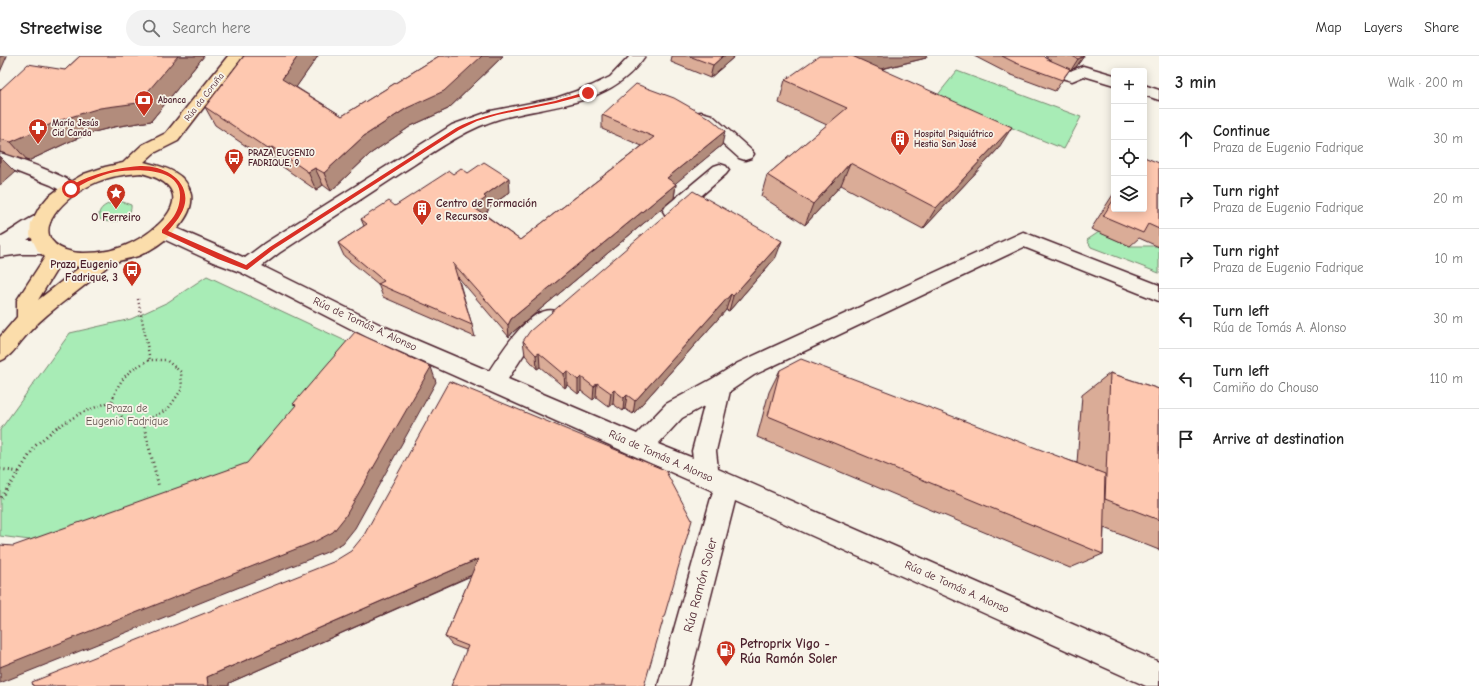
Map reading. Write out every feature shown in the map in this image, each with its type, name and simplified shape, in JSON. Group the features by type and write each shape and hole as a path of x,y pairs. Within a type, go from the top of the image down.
{"main road":[{"name":"Rúa da Coruña","path":"128,168 148,149 172,137 236,56"},
{"path":"168,162 141,168 128,168 98,175 71,189 58,198 48,209 42,220 40,230 41,239 51,251 70,259 104,259 126,253 147,243 164,231 176,217 182,203 182,190 168,162 172,137"},
{"path":"27,319 27,300 51,251"},
{"path":"0,352 27,319 104,259"}],"street":[{"path":"247,267 272,248 458,129 475,120 556,102 622,82 638,56"},
{"path":"1037,57 1046,67 1069,75 1089,71 1111,79"},
{"path":"1147,91 1159,95"},
{"path":"687,111 706,119 745,154"},
{"path":"0,160 57,181 71,189"},
{"path":"660,221 720,170"},
{"path":"0,245 19,236 42,220"},
{"name":"Rúa de Tomás A. Alonso","path":"164,231 220,257 247,267 374,330 1159,677"},
{"path":"640,447 674,411 720,386 746,369 1023,239 1159,293"},
{"path":"0,250 21,247 51,251"},
{"path":"494,383 522,339 564,303"},
{"path":"445,389 458,367"},
{"name":"Rúa Ramón Soler","path":"673,686 716,480 704,451 720,386"}],"path":[{"path":"138,299 150,360"},
{"path":"150,360 166,360 181,372 182,389 168,409 143,422 124,420 112,401 117,385 130,369 150,360"},
{"path":"0,499 19,472 34,446 61,424 83,411 112,401"},
{"path":"143,422 159,487"},
{"path":"0,469 19,472"}],"green space":[{"path":"957,71 1081,117 1064,149 936,97"},
{"path":"120,201 131,205 131,210 125,217 120,220 109,222 100,219 99,215 102,208 108,204"},
{"path":"1099,232 1130,246 1159,247 1159,273 1091,247 1087,240"},
{"name":"Praza de Eugenio Fadrique","path":"207,276 354,345 247,467 44,542 0,536 0,430 70,333 131,319 168,302"}],"building":[{"path":"80,56 178,56 138,103 100,108 80,114 58,121 11,142 0,139 0,90 28,64 65,70"},
{"path":"244,56 298,56 282,79 342,116 439,56 482,56 444,91 407,108 364,136 324,173 315,168 308,172 272,147 268,149 205,107"},
{"path":"689,56 723,56 713,65"},
{"path":"819,56 852,56 1012,127 936,208 850,163 813,204 767,175 847,108 785,80"},
{"path":"1002,56 1043,56 1070,69 1062,80 1016,63"},
{"path":"1072,56 1084,56 1078,59"},
{"path":"636,84 674,98 711,119 725,131 667,178 676,184 511,319 508,325 453,263 472,325 378,284 384,281 338,243 367,224 361,219 389,201 395,206 449,171 453,174 461,168 468,173 484,162 509,178 484,196 486,198 473,207 520,240 654,137 602,115"},
{"path":"1147,158 1159,163 1159,229 1148,224 1143,233 1103,216 1111,204 1111,212 1147,212"},
{"path":"693,191 782,241 733,296 731,294 635,401 627,395 624,398 614,390 611,393 597,383 594,387 581,377 578,380 567,371 564,374 539,353 536,355 523,341 530,331"},
{"path":"355,332 431,367 345,517 333,532 316,541 0,667 0,545 13,546 247,463 296,405 293,404"},
{"path":"801,359 1105,474 1103,554 768,416 780,370"},
{"path":"1110,373 1159,389 1159,520 1105,499"},
{"path":"449,381 665,470 692,520 644,686 451,686 468,646 445,637 478,559 207,677 208,686 33,686 32,682 333,562 351,551 364,535"}],"place":[{"name":"Abanca","path":"144,117"},
{"name":"María Jesús Cid Canda","path":"38,145"},
{"name":"Hospital Psiquiátrico Hestia San José","path":"900,156"},
{"name":"PRAZA EUGENIO FADRIQUE, 9","path":"234,175"},
{"name":"O Ferreiro","path":"116,210"},
{"name":"Centro de Formación e Recursos","path":"422,226"},
{"name":"Praza Eugenio Fadrique, 3","path":"132,287"},
{"name":"Petroprix Vigo - Rúa Ramón Soler","path":"726,667"}],"route":[{"path":"71,189 84,181 113,170 141,168 154,169 164,172 176,180 182,190 182,203 176,217 164,231 220,257 247,267 272,248 458,129 475,120 556,102 588,93"}]}
